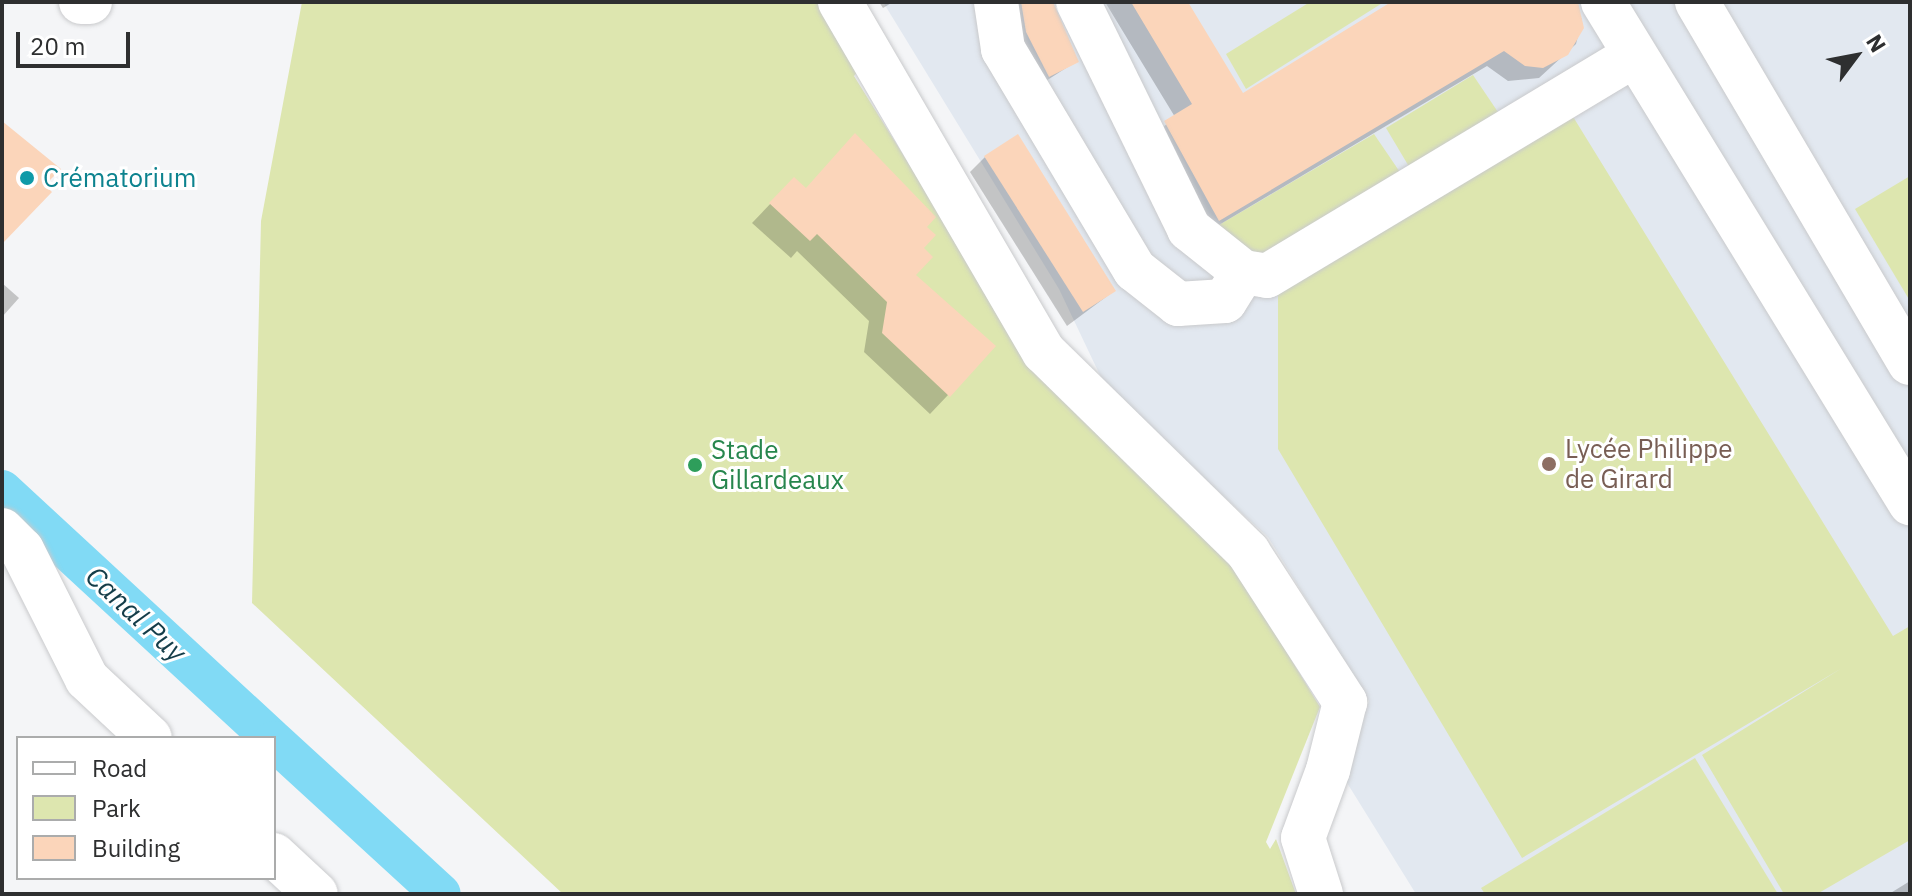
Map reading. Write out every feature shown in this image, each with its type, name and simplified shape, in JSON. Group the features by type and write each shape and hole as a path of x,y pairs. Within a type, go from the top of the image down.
{"street":[{"path":"81,2 90,2"},
{"path":"840,2 1044,352 1248,552 1345,702 1328,770 1303,838 1321,894"},
{"path":"996,2 1003,49 1135,270 1178,304 1225,301 1243,272"},
{"path":"1078,2 1189,229 1243,272 1267,276 1635,55"},
{"path":"1603,2 1910,503"},
{"path":"1697,2 1910,363"},
{"path":"2,530 29,561 87,679 148,736"},
{"path":"276,857 316,894"}],"shaded area":[{"name":"Lycée Philippe de Girard","path":"883,2 1910,2 1910,894 1416,894 1344,778 1369,701 1268,537 1107,390 1059,289"}],"green space":[{"name":"Stade Gillardeaux","path":"302,2 826,2 863,65 854,76 1033,363 1235,567 1320,707 1266,842 1270,849 1276,839 1296,894 563,894 252,603 261,221"},
{"path":"1310,2 1384,2 1246,89 1226,54"},
{"path":"1473,75 1504,121 1414,175 1386,128"},
{"path":"1572,115 1893,636 1910,626 1910,840 1817,894 1784,894 1702,755 1842,668 1522,858 1278,449 1278,293"},
{"path":"1374,134 1406,181 1272,262 1242,258 1219,225"},
{"path":"1910,176 1910,301 1855,209"},
{"path":"1695,758 1778,894 1485,894 1481,888"}],"building":[{"path":"1021,2 1053,2 1079,62 1049,77 1026,32"},
{"path":"1131,2 1188,2 1243,93 1391,2 1578,2 1584,28 1568,55 1543,68 1525,66 1504,51 1219,221 1164,121 1192,104"},
{"name":"Crématorium","path":"2,121 61,169 45,185 52,192 2,244"},
{"path":"855,133 936,217 927,227 936,235 924,248 933,257 916,275 996,346 950,397 882,333 887,302 817,234 810,241 769,203 794,177 806,188"},
{"path":"1018,134 1116,291 1083,312 984,156"}],"waterway":[{"name":"Canal Puy","path":"2,490 269,736"},
{"name":"Canal Puy","path":"276,743 441,894"}],"place":[{"name":"Crématorium","path":"27,178"},
{"name":"Lycée Philippe de Girard","path":"1549,464"},
{"name":"Stade Gillardeaux","path":"695,465"}]}
